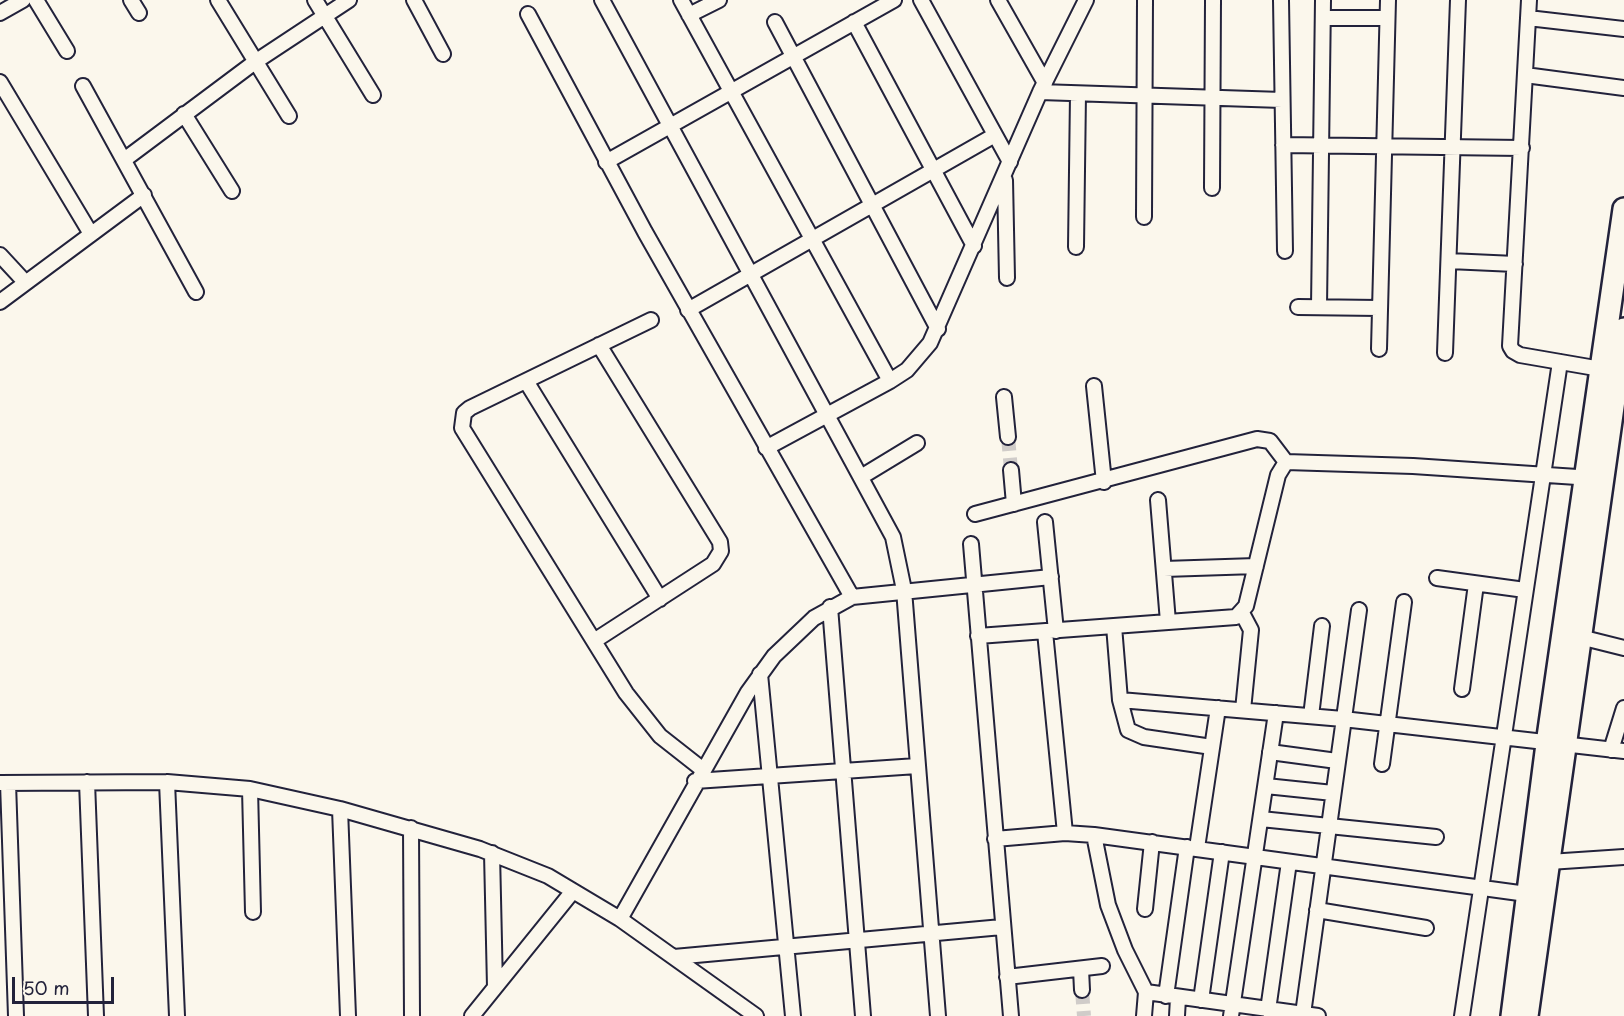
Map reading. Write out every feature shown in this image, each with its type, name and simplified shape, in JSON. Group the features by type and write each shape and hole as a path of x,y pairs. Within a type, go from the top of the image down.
{"main road":[{"path":"1527,1016 1535,895 1549,862 1556,745 1580,637 1601,369 1621,249 1624,209"},
{"path":"1512,1016 1535,895 1594,478 1624,329"}],"street":[{"path":"0,13 23,0"},
{"path":"36,0 67,51"},
{"path":"131,0 139,13"},
{"path":"218,0 289,116"},
{"path":"315,0 373,95"},
{"path":"124,160 255,62 349,0"},
{"path":"414,0 443,54"},
{"path":"602,0 893,537 904,590 938,1016"},
{"path":"681,0 890,381"},
{"path":"689,15 719,0"},
{"path":"606,162 730,90 894,0"},
{"path":"921,0 995,135 1008,169 1007,278"},
{"path":"998,0 1043,88"},
{"path":"1144,218 1145,0"},
{"path":"1212,0 1212,188"},
{"path":"1281,0 1285,251"},
{"path":"1319,307 1323,0"},
{"path":"1378,349 1388,0"},
{"path":"1445,353 1458,0"},
{"path":"1529,0 1510,339 1513,351 1601,369"},
{"path":"766,448 890,381 919,358 939,329 1043,88 1083,2"},
{"path":"528,14 688,310 852,597"},
{"path":"1323,18 1387,18"},
{"path":"1528,18 1624,29"},
{"path":"775,22 939,329"},
{"path":"854,22 974,246"},
{"path":"1526,75 1624,88"},
{"path":"0,82 91,234"},
{"path":"83,86 196,292"},
{"path":"1043,88 1078,94 1282,100"},
{"path":"1076,247 1078,94"},
{"path":"184,114 232,191"},
{"path":"688,310 875,206 995,135"},
{"path":"1283,145 1522,148"},
{"path":"0,302 144,195"},
{"path":"0,255 25,282"},
{"path":"1449,261 1515,264"},
{"path":"1298,307 1379,308"},
{"path":"651,320 470,408 461,420 462,428 594,642 640,712 671,746 683,755 699,775 772,777 917,766"},
{"path":"594,642 713,564 721,551 720,542 599,345"},
{"path":"1462,1016 1479,888 1560,362"},
{"path":"526,381 660,599"},
{"path":"1094,386 1104,482"},
{"path":"1004,396 1008,437"},
{"path":"975,514 1104,482 1257,439 1270,441 1286,462"},
{"path":"861,477 917,443"},
{"path":"1286,462 1413,466 1594,478"},
{"path":"1243,710 1251,630 1242,613 1278,475 1286,462"},
{"path":"1011,470 1014,504"},
{"path":"1158,500 1168,622"},
{"path":"1045,522 1051,577 1050,631 1065,833"},
{"path":"971,544 1011,1016"},
{"path":"1164,569 1256,566"},
{"path":"620,919 699,775 760,674 796,634 830,607 852,597 1051,577"},
{"path":"1437,578 1525,590"},
{"path":"1462,689 1476,584"},
{"path":"1382,764 1404,602"},
{"path":"830,607 863,1016"},
{"path":"1295,1014 1317,910 1359,610"},
{"path":"978,636 1224,619 1242,613"},
{"path":"1114,626 1120,700 1124,723 1128,730 1135,734 1212,747"},
{"path":"1311,716 1322,626"},
{"path":"1580,637 1624,648"},
{"path":"760,674 794,1016"},
{"path":"1120,700 1276,712 1556,745 1618,750 1624,708"},
{"path":"1177,1016 1172,997 1192,848 1218,708"},
{"path":"1232,1010 1276,712"},
{"path":"1270,752 1337,761"},
{"path":"87,782 96,1016"},
{"path":"16,1016 4,783 87,782 167,782 250,789 340,809 492,853 548,876 620,919 756,1016"},
{"path":"167,782 177,1016"},
{"path":"1266,786 1333,793"},
{"path":"250,789 253,912"},
{"path":"340,809 348,1016"},
{"path":"1261,819 1436,837"},
{"path":"411,828 412,1016"},
{"path":"995,839 1065,833 1094,835 1535,895"},
{"path":"1094,835 1108,905 1125,950 1146,992 1144,1016"},
{"path":"1145,909 1152,842"},
{"path":"1201,1000 1222,852"},
{"path":"492,853 495,987"},
{"path":"1549,862 1624,857"},
{"path":"1268,1010 1289,862"},
{"path":"472,1016 573,891"},
{"path":"1317,910 1426,928"},
{"path":"674,957 1002,927"},
{"path":"1007,977 1102,966"},
{"path":"1081,969 1082,990"},
{"path":"1146,992 1201,1000 1232,1010 1268,1010 1318,1016"}],"tunnel":[{"path":"1008,437 1011,470"},
{"path":"1082,990 1084,1016"}]}
